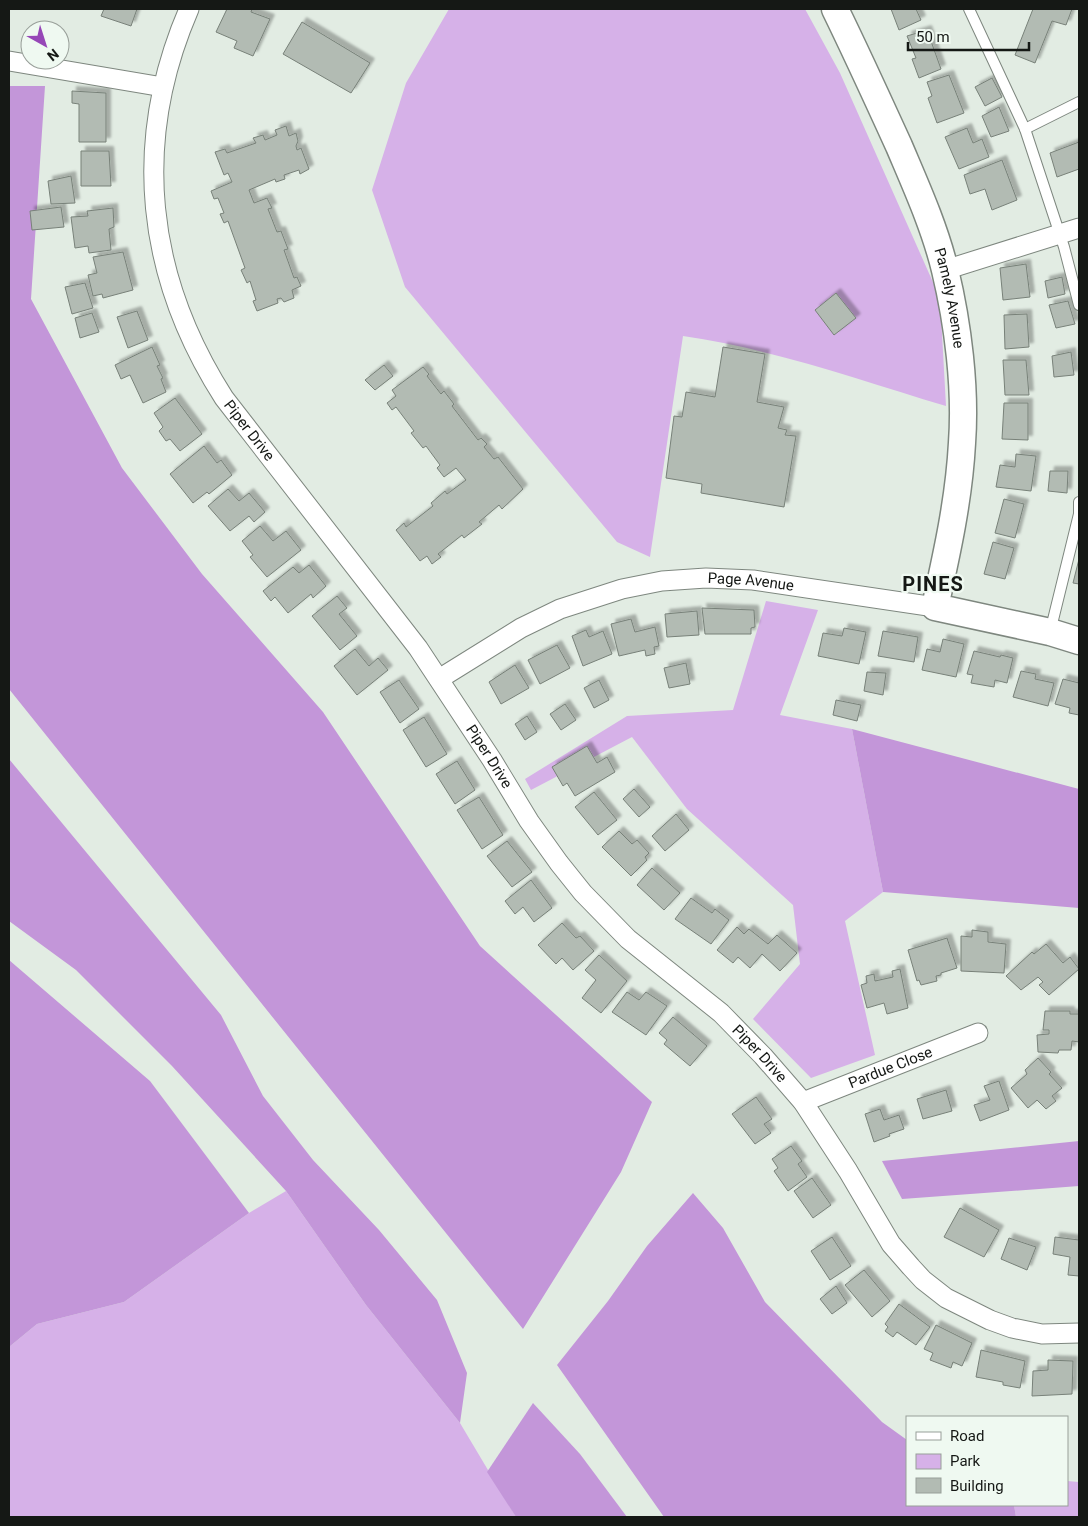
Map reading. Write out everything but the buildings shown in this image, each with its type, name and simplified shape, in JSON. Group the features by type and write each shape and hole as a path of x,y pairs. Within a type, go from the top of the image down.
{"street":[{"name":"Piper Drive","path":"189,9 178,35 163,87 155,152 156,219 170,286 185,326 210,377 238,418 402,627 439,678 529,821 559,863 583,893 628,939 720,1013 743,1035 803,1102 892,1244 911,1267 929,1285 946,1298 990,1320 1012,1328 1042,1334 1079,1333"},
{"name":"Pamely Avenue","path":"835,9 864,68 912,176 945,270 955,326 962,380 962,442 956,501 935,607"},
{"path":"9,61 163,87"},
{"path":"945,270 1079,228"},
{"name":"Page Avenue","path":"439,678 521,628 560,609 622,589 662,581 706,578 753,580 935,607 1050,632 1079,641"},
{"name":"Pardue Close","path":"803,1102 978,1034"}],"lane":[{"path":"970,9 1025,129 1060,235 1079,305"},
{"path":"1025,129 1079,102"},
{"path":"1050,632 1079,514 1079,502"}],"green space":[{"path":"449,9 805,9 840,73 940,298 946,406 783,357 683,336 650,557 617,542 405,287 372,190 406,83"},
{"path":"766,601 818,610 780,715 852,729 883,892 845,921 875,1055 811,1078 753,1019 800,964 793,905 687,809 632,737 531,790 525,779 627,716 733,710"},
{"path":"286,1191 366,1305 460,1423 516,1517 9,1517 9,1347 37,1324 124,1302 249,1213"},
{"path":"1068,1481 1079,1482 1079,1517 1016,1517 1014,1506 1068,1506"}],"shaded area":[{"path":"9,86 45,86 31,299 122,468 202,574 323,712 480,946 652,1102 621,1172 523,1329 9,689"},
{"path":"852,729 1079,789 1079,908 883,892"},
{"path":"9,759 221,1015 263,1096 313,1160 379,1230 437,1300 467,1373 460,1423 366,1305 286,1191 172,1066 76,970 9,921"},
{"path":"9,960 150,1081 249,1213 124,1302 37,1324 9,1347"},
{"path":"1079,1141 1079,1186 902,1199 882,1161"},
{"path":"693,1193 723,1228 765,1302 882,1422 906,1439 906,1506 1014,1506 1016,1517 664,1517 557,1365 608,1301 647,1246"},
{"path":"533,1403 580,1454 627,1517 516,1517 487,1472"}],"district":[{"name":"PINES","path":"933,584"}]}
